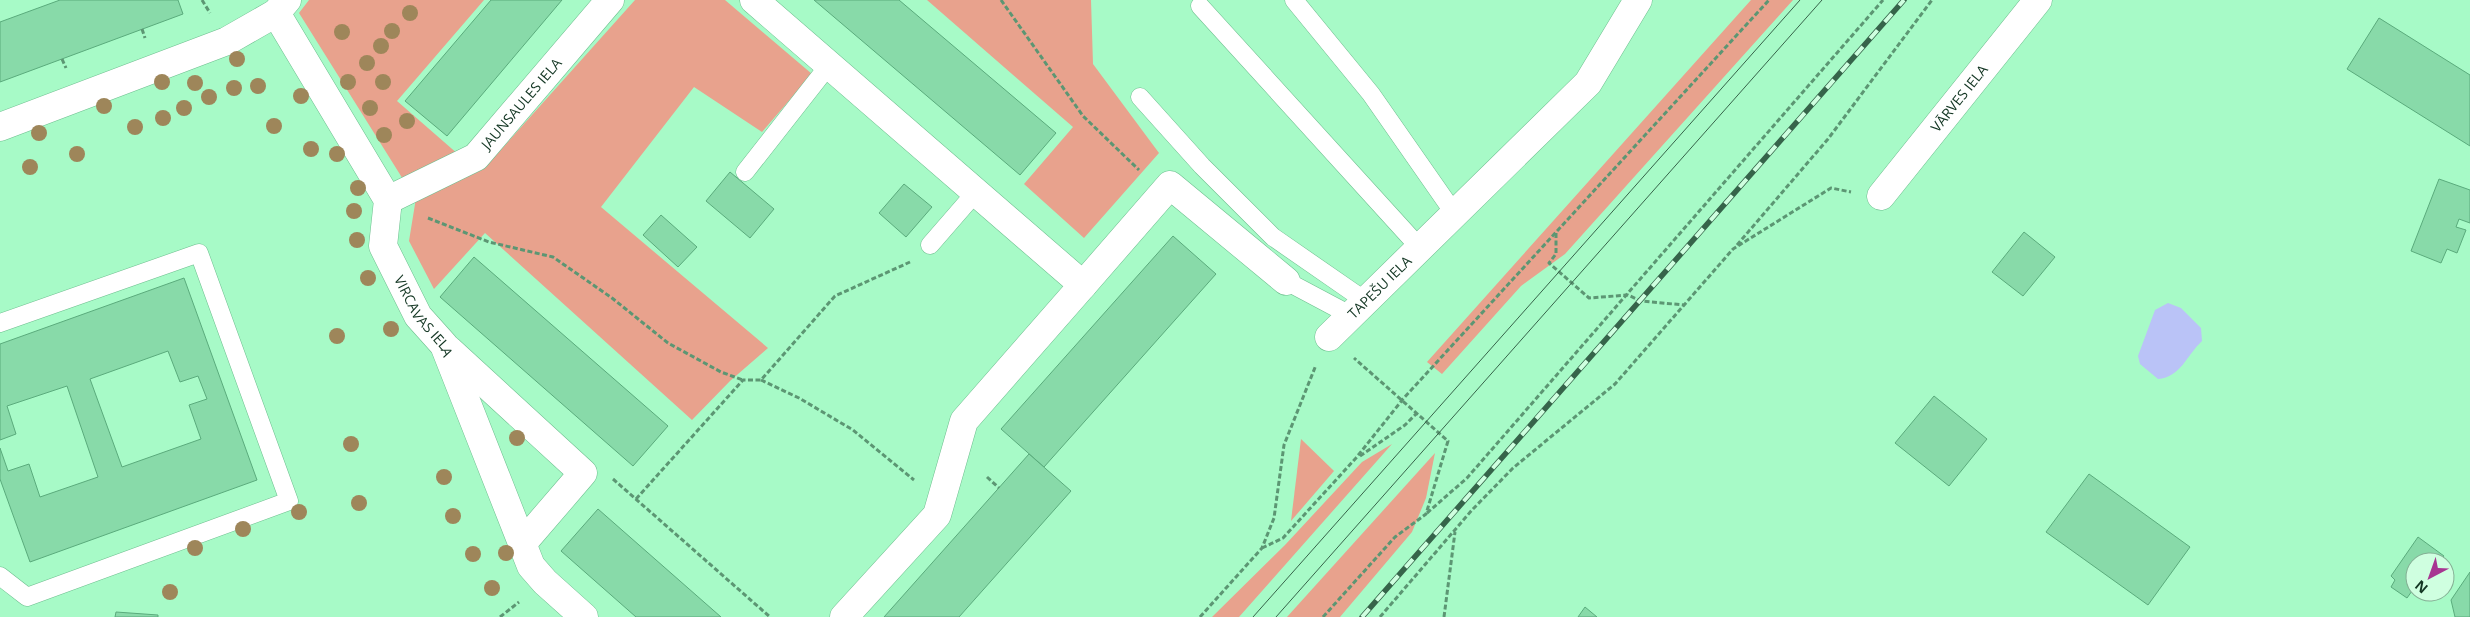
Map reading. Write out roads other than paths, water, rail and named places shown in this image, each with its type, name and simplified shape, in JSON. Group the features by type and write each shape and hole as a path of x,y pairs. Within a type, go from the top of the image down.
{"street":[{"name":"JAUNSAULES IELA","path":"388,200 476,157 610,0"},
{"path":"754,0 1084,285"},
{"name":"TAPEŠU IELA","path":"1329,337 1357,307 1588,83 1638,0"},
{"name":"VĀRVES IELA","path":"1881,196 2038,0"},
{"path":"0,127 227,41 281,6 388,200"},
{"path":"844,617 937,515 964,421 1170,185 1286,282"},
{"name":"VIRCAVAS IELA","path":"388,200 383,246 418,316 444,345 522,544 536,572 584,617"},
{"path":"444,345 583,473 522,544"}],"lane":[{"path":"1294,0 1371,94 1454,213"},
{"path":"1200,6 1419,247"},
{"path":"745,172 829,65"},
{"path":"1140,97 1202,166 1273,237 1357,307"},
{"path":"930,245 976,192"},
{"path":"0,323 199,253 288,501 28,597 0,576"},
{"path":"1286,282 1357,307"}],"water":[{"path":"2168,303 2181,308 2201,328 2202,341 2178,370 2158,379 2140,364 2138,356 2155,310"}],"tram line":[{"path":"1253,617 1800,0"},
{"path":"1276,617 1822,0"}],"railway":[{"path":"1362,617 1904,0"}]}
